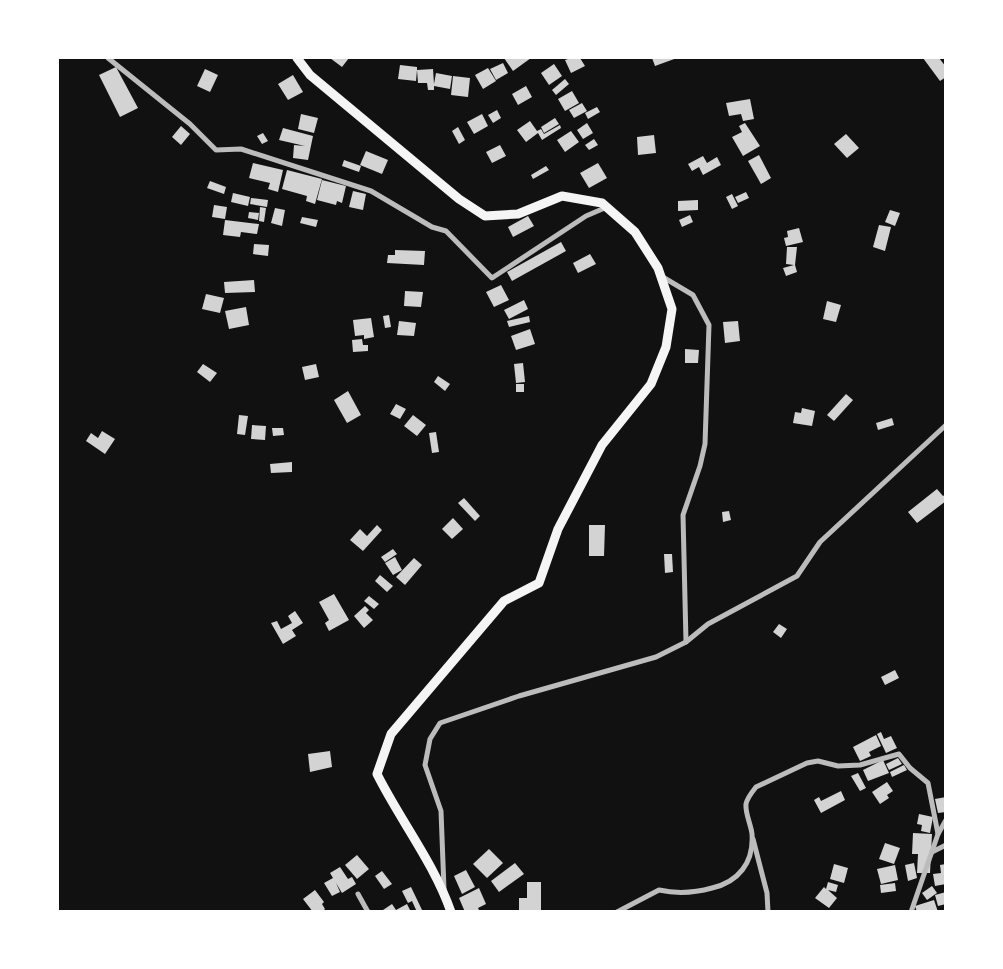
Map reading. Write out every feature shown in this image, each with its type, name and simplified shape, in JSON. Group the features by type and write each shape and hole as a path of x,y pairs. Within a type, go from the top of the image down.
{"main road":[{"path":"297,58 318,82 459,199 484,216 518,214 562,196 602,203 635,232 658,268 672,309 666,347 651,384 602,445 558,530 538,583 504,601 391,734 377,774 392,805 444,892 451,912"}],"street":[{"path":"108,58 190,124 216,150 241,149 371,190 432,227 446,231 492,278 586,216 606,207"},
{"path":"661,276 693,295 709,325 705,444 700,466 682,515 686,642"},
{"path":"444,892 441,811 425,765 430,739 440,723 519,696 656,657 686,642 708,624 798,576 820,542 946,425"},
{"path":"768,912 767,893 752,836 746,804 756,787 807,763 818,762 838,766 860,765 899,754 910,768 928,783 938,834"},
{"path":"911,912 938,834 946,820"},
{"path":"617,912 659,890 696,892 723,886 734,880 742,871 750,854 752,836"},
{"path":"932,852 946,845"},
{"path":"358,894 368,912"}],"building":[{"path":"330,58 349,58 342,67"},
{"path":"504,58 531,58 513,71"},
{"path":"580,58 585,66 571,73 565,60"},
{"path":"652,58 677,58 655,66"},
{"path":"923,58 939,58 946,67 946,77 940,81"},
{"path":"503,63 508,73 496,80 490,69"},
{"path":"554,64 562,76 549,85 541,73"},
{"path":"400,65 417,67 416,81 398,79"},
{"path":"116,67 138,108 120,117 99,75"},
{"path":"488,68 496,81 483,89 475,75"},
{"path":"205,69 218,75 210,92 197,86"},
{"path":"433,69 434,84 436,73 452,76 450,89 434,86 434,90 428,90 427,83 418,83 417,70"},
{"path":"293,75 303,92 288,100 278,84"},
{"path":"453,76 470,78 468,97 451,95"},
{"path":"565,79 569,84 556,95 552,90"},
{"path":"526,86 532,97 518,105 512,94"},
{"path":"572,91 579,103 565,111 558,99"},
{"path":"750,99 754,119 743,121 741,114 729,116 726,103"},
{"path":"582,103 587,111 574,118 569,110"},
{"path":"597,107 600,112 588,119 585,113"},
{"path":"497,110 501,118 493,123 488,115"},
{"path":"301,114 318,118 314,133 298,129"},
{"path":"482,114 488,126 474,134 467,122"},
{"path":"555,118 559,124 544,133 541,127"},
{"path":"530,121 537,131 541,129 544,134 560,125 561,128 542,140 538,133 526,142 517,130"},
{"path":"587,123 593,133 583,139 577,130"},
{"path":"745,123 760,146 743,156 732,137 742,132 739,126"},
{"path":"181,126 190,134 181,145 172,137"},
{"path":"458,127 465,140 459,144 452,131"},
{"path":"283,128 313,136 308,160 293,158 294,145 305,146 279,140"},
{"path":"571,131 579,142 565,152 557,140"},
{"path":"263,133 268,141 262,144 257,136"},
{"path":"846,134 859,148 847,158 834,144"},
{"path":"654,135 656,153 638,155 637,137"},
{"path":"594,139 598,145 589,150 585,145"},
{"path":"500,145 506,156 492,163 486,152"},
{"path":"366,151 388,160 382,174 360,165"},
{"path":"759,155 771,178 761,184 748,161"},
{"path":"703,156 707,163 717,157 721,165 703,175 699,167 692,171 688,164"},
{"path":"344,160 361,166 359,172 342,166"},
{"path":"253,163 283,170 278,192 268,189 270,183 249,178"},
{"path":"598,163 607,178 589,188 580,173"},
{"path":"546,166 549,170 533,179 531,175"},
{"path":"287,170 322,179 315,204 306,201 307,196 282,189"},
{"path":"322,180 346,186 342,203 337,201 336,205 317,200"},
{"path":"210,181 226,187 224,194 207,188"},
{"path":"353,191 366,194 363,210 349,207"},
{"path":"746,192 749,198 738,203 735,197"},
{"path":"233,193 250,197 248,206 231,202"},
{"path":"732,194 738,206 732,209 726,197"},
{"path":"251,198 268,200 267,207 250,204"},
{"path":"698,200 698,210 678,211 678,201"},
{"path":"214,205 227,207 225,219 212,217"},
{"path":"260,207 266,208 264,222 259,221"},
{"path":"275,208 285,210 282,226 271,223"},
{"path":"890,210 900,213 895,226 885,222"},
{"path":"249,212 259,213 258,220 248,218"},
{"path":"690,215 693,222 682,227 679,220"},
{"path":"528,216 534,226 513,237 508,227"},
{"path":"302,217 318,220 316,227 300,223"},
{"path":"225,220 259,224 257,234 241,232 240,237 223,235"},
{"path":"879,225 891,227 885,251 873,247"},
{"path":"799,228 803,242 786,246 784,238 788,237 787,231"},
{"path":"561,242 566,251 512,281 507,272"},
{"path":"254,244 269,245 268,256 253,254"},
{"path":"787,247 797,247 795,265 797,272 786,276 783,268 794,265 786,264"},
{"path":"395,250 425,251 424,265 387,263 388,255 395,255"},
{"path":"590,254 596,264 578,273 573,263"},
{"path":"254,280 255,292 225,293 224,282"},
{"path":"501,285 509,300 494,307 486,292"},
{"path":"405,291 423,292 421,307 404,306"},
{"path":"206,294 224,298 220,313 202,309"},
{"path":"524,300 528,309 509,319 504,310"},
{"path":"827,301 841,305 836,322 823,319"},
{"path":"246,307 249,325 229,329 225,311"},
{"path":"389,315 391,327 385,328 383,316"},
{"path":"529,316 530,322 509,327 507,321"},
{"path":"371,318 374,337 364,339 364,335 355,336 353,320"},
{"path":"399,321 416,323 414,336 397,335"},
{"path":"738,321 740,341 725,343 723,322"},
{"path":"530,329 535,344 516,350 511,336"},
{"path":"362,339 363,345 368,345 368,351 353,352 352,340"},
{"path":"685,349 699,350 698,363 685,363"},
{"path":"523,363 525,382 516,383 514,364"},
{"path":"203,364 217,373 210,382 197,372"},
{"path":"316,364 319,377 305,380 302,367"},
{"path":"438,376 450,384 445,391 434,382"},
{"path":"516,384 524,384 524,392 516,392"},
{"path":"348,391 361,415 347,423 334,400"},
{"path":"846,394 853,400 834,421 827,415"},
{"path":"396,404 406,409 400,419 390,414"},
{"path":"802,408 815,411 812,426 793,423 795,412 801,413"},
{"path":"239,415 248,416 245,435 237,434"},
{"path":"413,415 426,425 417,436 404,426"},
{"path":"892,418 894,425 878,430 876,423"},
{"path":"252,425 266,426 265,440 251,439"},
{"path":"272,428 283,428 284,435 273,436"},
{"path":"102,431 115,439 105,454 86,441 91,433 98,438"},
{"path":"436,432 439,452 432,453 429,433"},
{"path":"292,462 292,472 271,473 270,464"},
{"path":"937,489 943,496 946,494 946,501 917,523 908,512"},
{"path":"464,498 480,516 475,521 458,503"},
{"path":"729,511 731,520 723,522 722,512"},
{"path":"453,518 463,529 452,539 442,529"},
{"path":"377,525 382,530 363,551 350,540 360,529 367,536"},
{"path":"589,525 605,525 604,556 589,556"},
{"path":"393,549 397,554 385,562 381,557"},
{"path":"664,554 672,554 673,572 665,573"},
{"path":"395,557 402,570 393,575 385,563"},
{"path":"414,558 422,565 405,585 396,577"},
{"path":"380,575 393,586 387,592 375,581"},
{"path":"334,594 349,620 329,631 325,623 329,620 319,602"},
{"path":"369,596 379,604 374,609 364,601"},
{"path":"365,606 369,610 366,613 373,620 364,628 354,616"},
{"path":"295,611 303,623 292,630 296,636 283,644 271,623 277,621 281,629 292,623 288,616"},
{"path":"779,624 787,629 781,638 773,632"},
{"path":"895,670 899,678 885,685 881,677"},
{"path":"881,732 884,739 891,736 897,748 886,753 877,734"},
{"path":"876,735 881,746 869,752 871,756 860,761 853,747"},
{"path":"330,751 332,767 310,772 308,754"},
{"path":"898,758 902,764 889,770 886,764"},
{"path":"883,760 889,773 868,781 863,770"},
{"path":"904,765 907,770 892,777 890,772"},
{"path":"858,773 866,788 860,791 851,776"},
{"path":"887,782 893,791 887,795 889,798 880,804 872,792"},
{"path":"841,791 845,800 821,813 814,800 819,797 821,801"},
{"path":"946,797 946,812 938,813 935,799"},
{"path":"919,814 933,817 930,833 921,831 922,825 917,824"},
{"path":"913,833 932,834 930,873 917,873 918,854 912,854"},
{"path":"885,843 900,848 894,864 879,859"},
{"path":"489,849 503,863 487,878 473,864"},
{"path":"357,855 369,869 357,879 345,865"},
{"path":"515,863 524,874 499,892 491,881"},
{"path":"914,863 917,878 908,881 905,865"},
{"path":"834,864 848,868 844,883 830,879"},
{"path":"946,864 946,884 935,886 933,874 941,873 940,865"},
{"path":"895,865 898,880 881,884 877,869"},
{"path":"340,867 348,879 352,877 356,884 342,893 336,883 340,892 332,896 324,883 333,878 330,873"},
{"path":"466,870 475,887 462,894 454,876"},
{"path":"382,871 392,884 384,889 375,876"},
{"path":"527,882 541,882 541,912 519,912 519,898 527,898"},
{"path":"828,882 838,885 836,892 828,890 837,898 829,908 815,898 824,887 826,889"},
{"path":"895,883 896,891 881,893 880,885"},
{"path":"932,886 937,893 927,900 922,893"},
{"path":"411,887 423,912 417,912 412,901 408,903 402,891"},
{"path":"479,888 486,904 478,908 480,912 465,912 459,898"},
{"path":"315,890 324,902 322,904 325,909 322,912 313,912 303,899"},
{"path":"946,892 946,904 938,906 935,895"},
{"path":"934,900 938,912 917,912 915,906"},
{"path":"392,904 396,910 407,904 411,912 380,912"}]}
